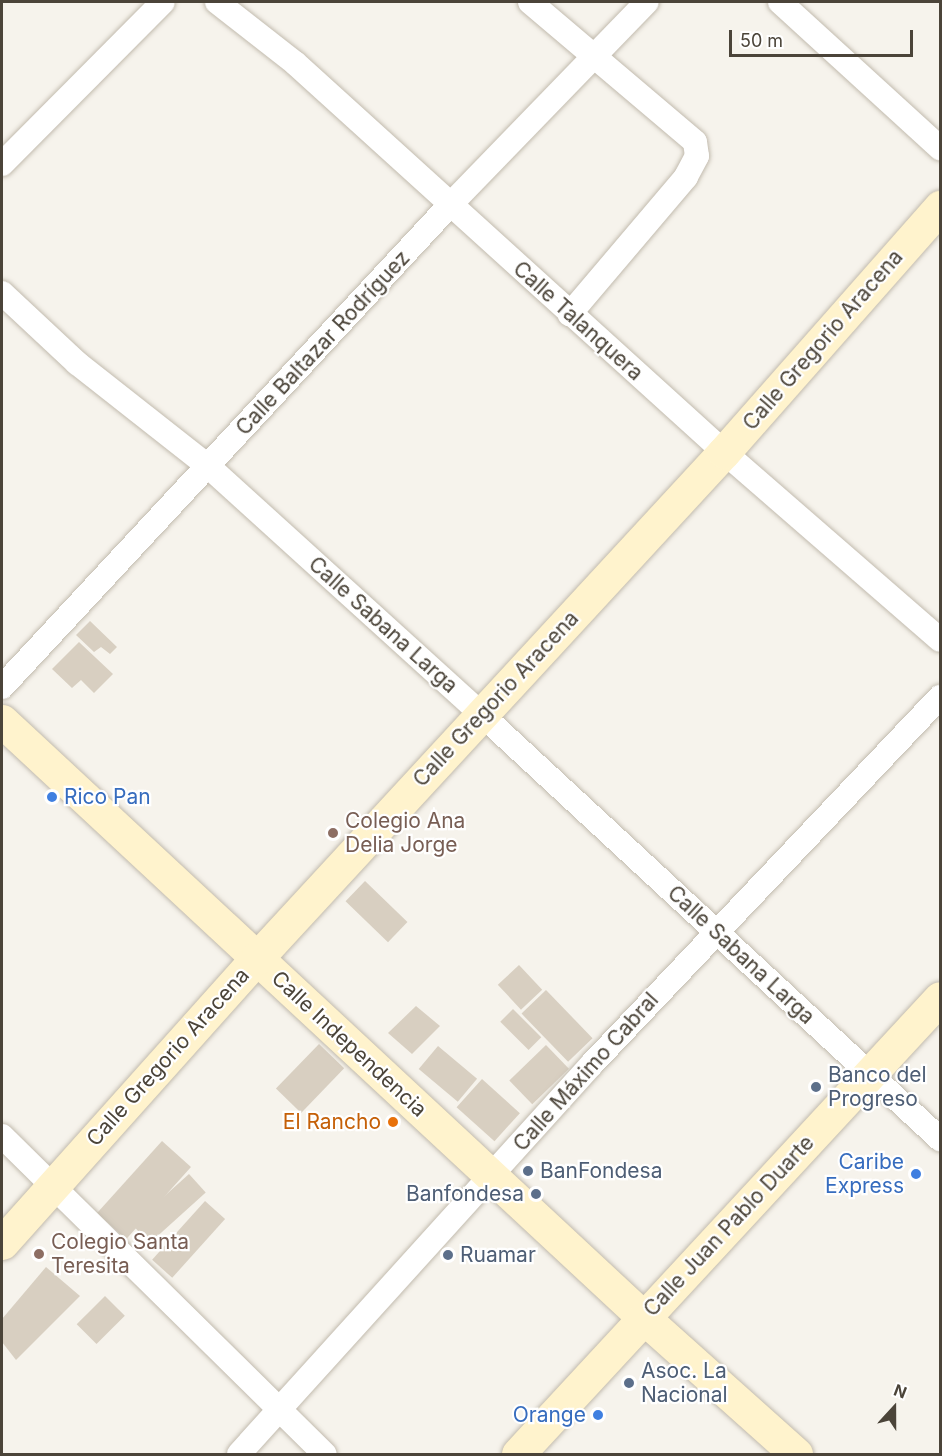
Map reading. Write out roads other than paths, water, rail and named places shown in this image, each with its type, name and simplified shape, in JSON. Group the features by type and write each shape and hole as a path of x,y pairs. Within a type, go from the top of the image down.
{"street":[{"path":"2,164 164,2"},
{"name":"Calle Talanquera","path":"217,2 295,63 449,206 724,452 940,640"},
{"path":"530,2 594,59 695,142 697,156 686,177 570,314"},
{"name":"Calle Baltazar Rodríguez","path":"2,687 209,467 449,206 647,2"},
{"path":"780,2 940,148"},
{"name":"Calle Gregorio Aracena","path":"2,1243 256,958 724,452 940,207"},
{"name":"Calle Sabana Larga","path":"2,293 77,363 209,467 481,714 940,1139"},
{"name":"Calle Máximo Cabral","path":"239,1455 716,931 940,697"},
{"name":"Calle Independencia","path":"2,721 644,1318 796,1455"},
{"name":"Calle Juan Pablo Duarte","path":"518,1455 940,998"},
{"path":"2,1137 324,1455"}],"place":[{"name":"Rico Pan","path":"52,797"},
{"name":"Colegio Ana Delia Jorge","path":"333,833"},
{"name":"Banco del Progreso","path":"816,1087"},
{"name":"El Rancho","path":"393,1122"},
{"name":"BanFondesa","path":"528,1171"},
{"name":"Caribe Express","path":"916,1174"},
{"name":"Banfondesa","path":"536,1194"},
{"name":"Colegio Santa Teresita","path":"39,1254"},
{"name":"Ruamar","path":"448,1255"},
{"name":"Asoc. La Nacional","path":"629,1383"},
{"name":"Orange","path":"598,1415"}]}
